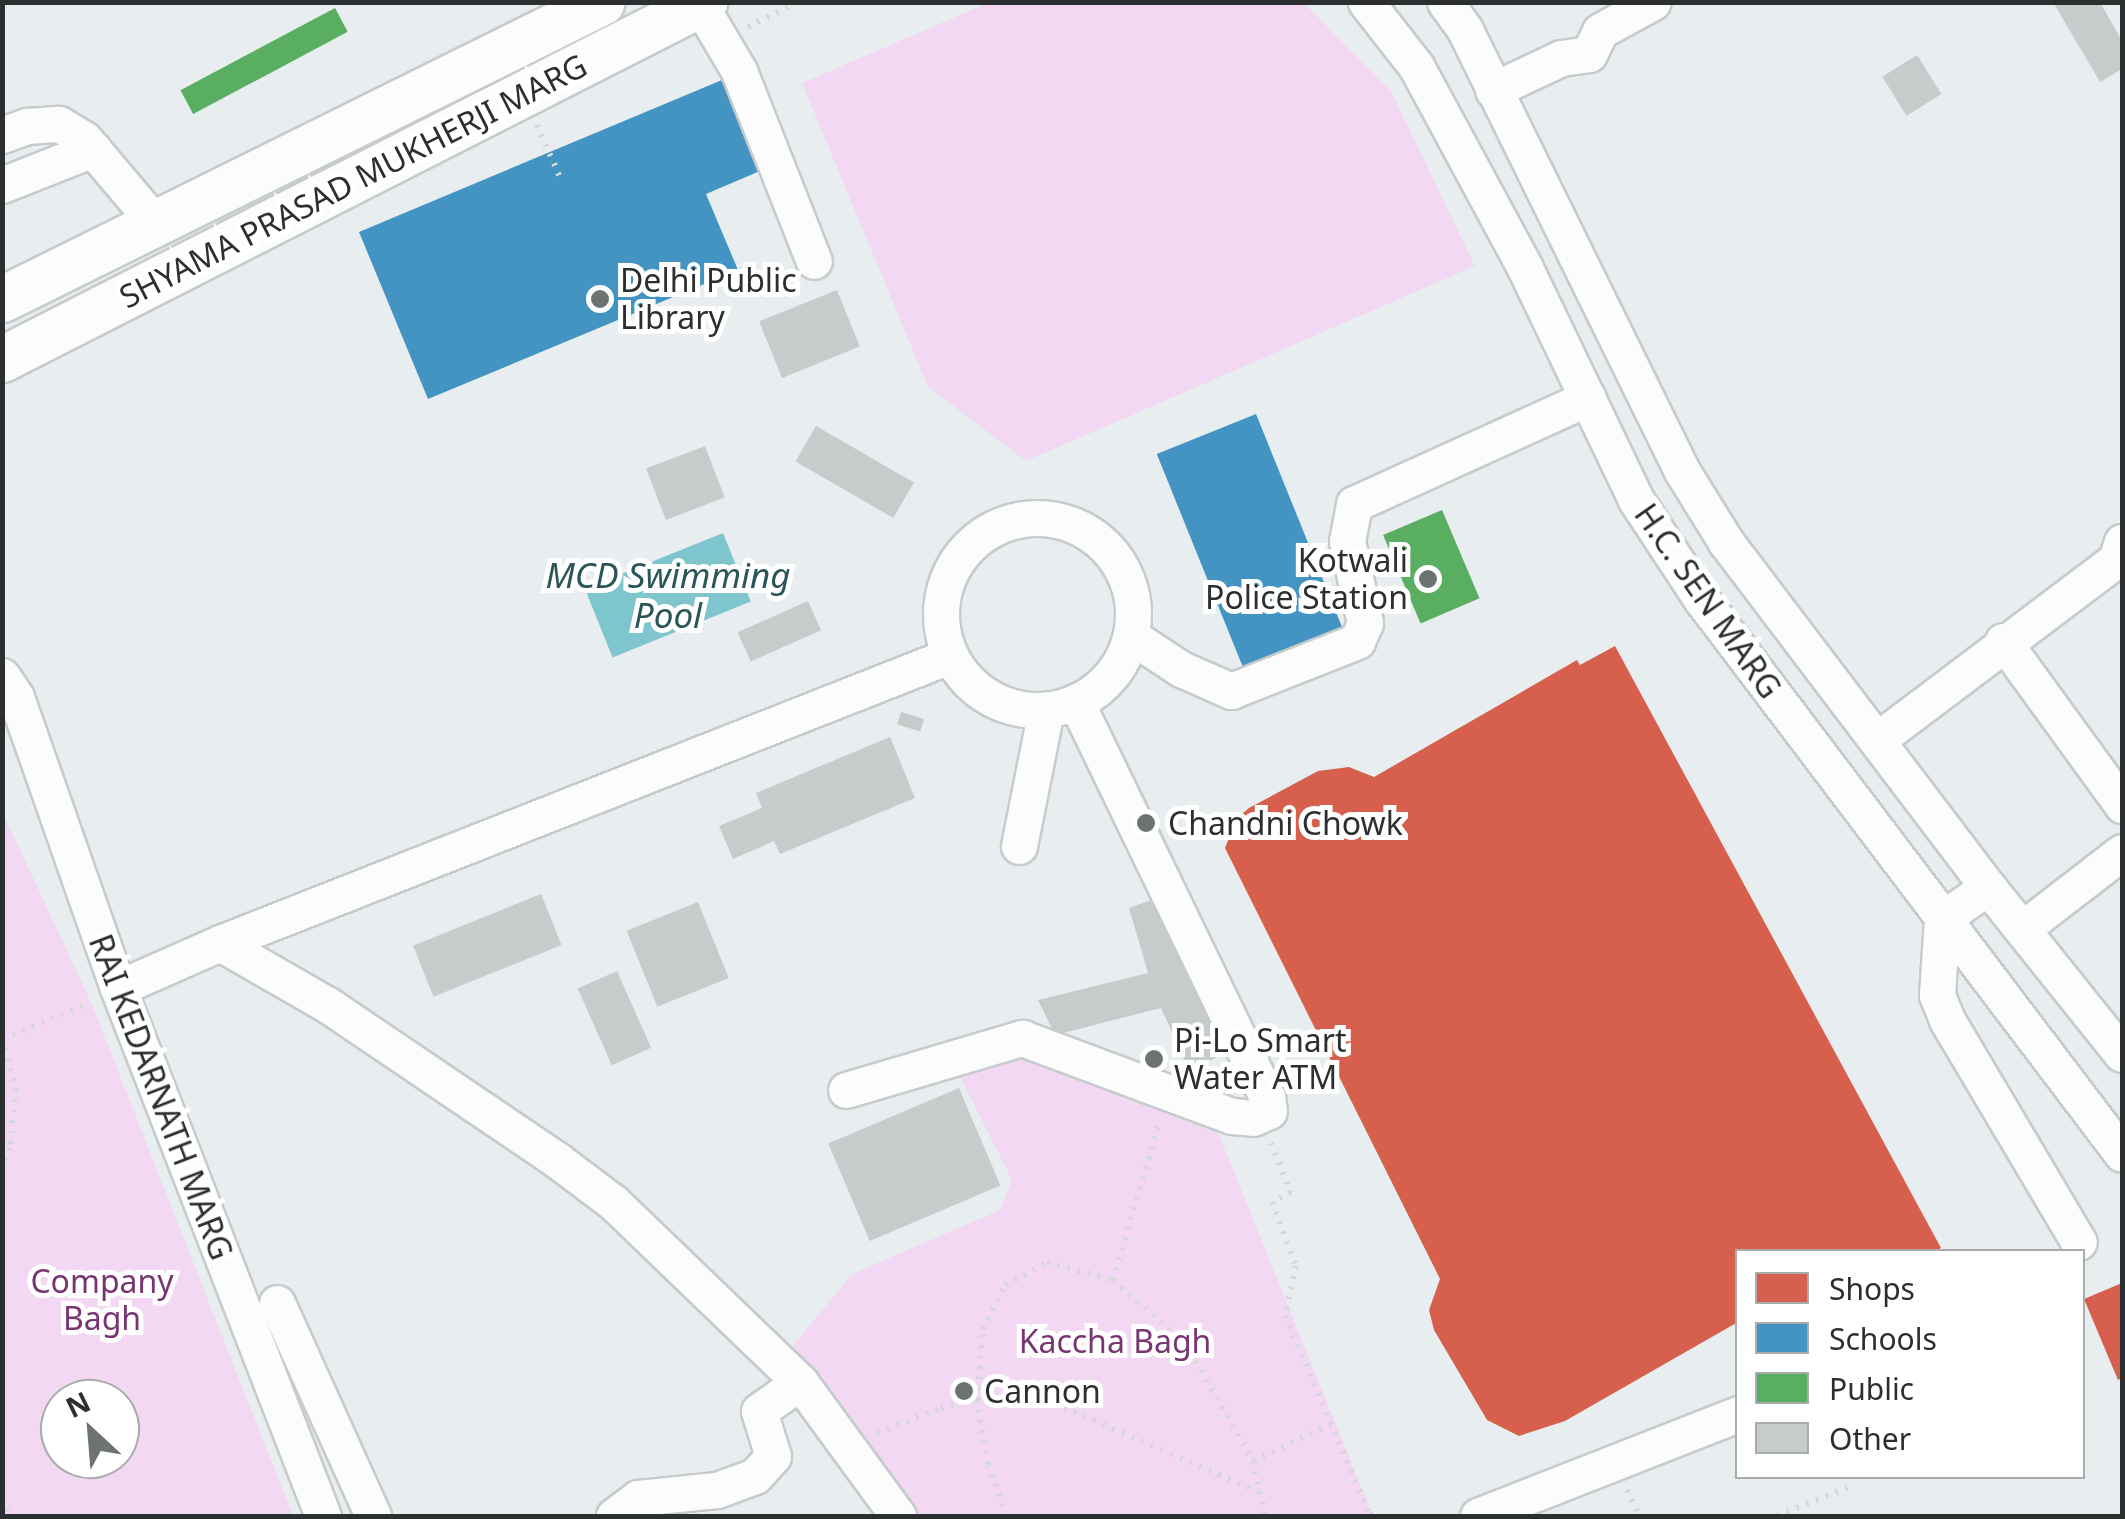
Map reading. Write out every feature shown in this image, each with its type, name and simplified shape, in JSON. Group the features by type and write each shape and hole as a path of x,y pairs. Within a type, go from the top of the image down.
{"main road":[{"name":"SHYAMA PRASAD MUKHERJI MARG","path":"2,299 602,2"},
{"name":"SHYAMA PRASAD MUKHERJI MARG","path":"2,359 702,4"}],"street":[{"name":"H.C. SEN MARG","path":"1366,2 1416,66 1525,268 1636,500 1702,600 2122,1154"},
{"name":"H.C. SEN MARG","path":"1444,2 1464,30 1682,471 1726,542 1988,886 2122,1054"},
{"path":"1493,90 1560,58 1589,54 1600,32 1653,2"},
{"path":"702,4 739,70 814,261"},
{"path":"2,136 27,126 60,124 93,149 156,224"},
{"path":"2,185 93,149"},
{"path":"1131,636 1181,669 1231,691 1358,641 1365,623 1347,540 1354,504 1588,398"},
{"path":"1043,517 1076,525 1104,544 1124,571 1134,603 1131,636 1120,664 1100,686 1061,706 1017,708 989,698 966,680 949,656 940,624 942,590 956,559 980,535 1010,520 1043,517"},
{"path":"1877,740 2003,641 2116,560 2122,542"},
{"path":"2003,641 2110,762 2122,806"},
{"path":"118,988 220,943 949,656"},
{"name":"RAI KEDARNATH MARG","path":"2,676 16,697 118,988 323,1516"},
{"path":"1019,846 1061,706"},
{"path":"846,1090 1022,1038 1232,1116 1261,1116 1269,1110 1267,1098 1061,706"},
{"path":"2022,928 2122,852"},
{"path":"1988,886 1942,919 1936,984 1942,1009 2080,1242"},
{"path":"220,943 328,1005 558,1160 614,1203 800,1382 898,1516"},
{"path":"278,1303 372,1516"},
{"path":"614,1516 638,1498 717,1490 755,1476 772,1456 759,1411 800,1382"},
{"path":"1478,1516 1735,1415"}],"path":[{"path":"519,94 560,175"},
{"path":"2,1169 14,1116 11,1061 3,1039 118,988"},
{"path":"1195,1040 1208,1078"},
{"path":"2,1065 11,1061"},
{"path":"1113,1280 1168,1090"},
{"path":"1261,1116 1291,1192 1272,1202 1296,1266 1285,1316 1370,1514 1376,1516"},
{"path":"1007,1516 988,1464 977,1400 983,1328 1004,1285 1047,1263 1113,1280 1185,1342 1253,1461 1265,1516"},
{"path":"848,1445 941,1408 977,1400 1046,1399 1259,1492"},
{"path":"1253,1461 1332,1424"},
{"path":"1777,1516 1851,1486"},
{"path":"2,1498 10,1516"}],"green space":[{"path":"988,3 1304,3 1391,91 1475,266 1026,461 928,387 802,83"},
{"name":"Company Bagh","path":"2,811 91,1002 293,1516 3,1516"},
{"name":"Kaccha Bagh","path":"1021,1055 1213,1120 1373,1516 914,1516 791,1348 852,1274 1000,1210 1012,1180 960,1077"}],"water":[{"name":"MCD Swimming Pool","path":"723,533 751,602 613,657 585,589"}],"building: Shops":[{"path":"1615,646 1941,1248 1735,1249 1735,1324 1565,1421 1519,1436 1487,1420 1434,1330 1429,1310 1440,1279 1225,848 1237,818 1249,808 1318,771 1349,767 1374,777 1577,660 1580,665"},
{"path":"2122,1283 2122,1378 2118,1380 2085,1301"}],"building: Schools":[{"path":"722,80 760,171 706,194 738,270 428,399 359,232"},
{"path":"1256,414 1343,628 1243,668 1157,454"}],"building: Public":[{"path":"335,8 348,32 193,114 180,90"},
{"path":"1442,510 1480,598 1421,623 1383,535"}],"building: Other":[{"path":"2053,2 2100,2 2122,41 2122,69 2100,82"},
{"path":"1917,55 1941,94 1907,116 1882,77"},
{"path":"837,290 860,347 782,378 759,321"},
{"path":"816,426 914,482 893,518 796,462"},
{"path":"705,446 725,497 666,520 646,469"},
{"path":"808,601 821,630 751,662 738,632"},
{"path":"901,712 924,719 920,731 897,724"},
{"path":"890,737 915,798 780,854 774,841 733,859 719,826 762,808 756,793"},
{"path":"541,894 562,945 434,997 413,946"},
{"path":"1160,897 1228,1049 1191,1074 1161,1008 1055,1035 1038,1000 1148,973 1129,908"},
{"path":"698,902 729,978 657,1007 627,931"},
{"path":"617,971 651,1048 612,1065 578,988"},
{"path":"959,1088 1000,1186 870,1241 828,1143"}],"place":[{"name":"Delhi Public Library","path":"600,299"},
{"name":"Kotwali Police Station","path":"1428,579"},
{"name":"Chandni Chowk","path":"1146,823"},
{"name":"Pi-Lo Smart Water ATM","path":"1154,1059"},
{"name":"Cannon","path":"964,1391"}]}
